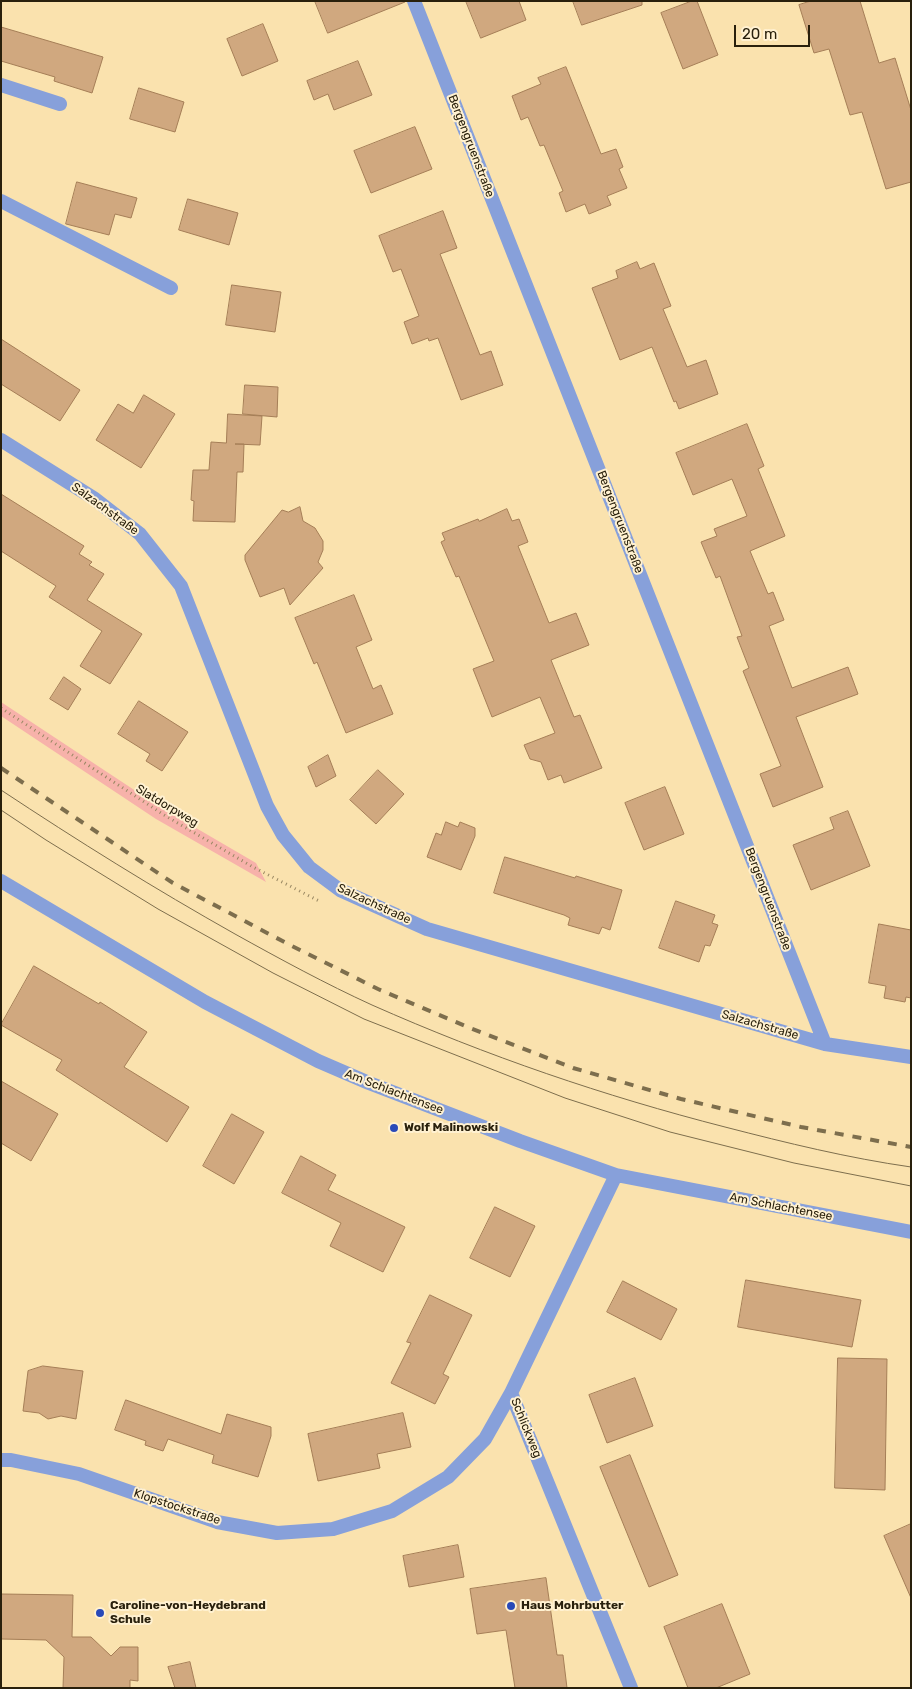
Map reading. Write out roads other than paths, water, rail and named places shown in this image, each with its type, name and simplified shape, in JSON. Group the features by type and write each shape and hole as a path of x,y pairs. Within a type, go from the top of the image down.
{"street":[{"name":"Bergengruenstraße","path":"414,1 825,1044"},
{"path":"1,85 60,104"},
{"path":"1,201 171,288"},
{"name":"Salzachstraße","path":"1,440 95,498 140,534 181,586 267,806 283,836 308,867 340,890 427,929 825,1044 911,1057"},
{"name":"Am Schlachtensee","path":"1,880 205,1002 318,1061 369,1083 418,1100 520,1141 616,1174 911,1232"},
{"name":"Schlickweg","path":"616,1174 511,1393 631,1688"},
{"name":"Klopstockstraße","path":"1,1460 11,1460 79,1474 218,1522 277,1533 333,1529 392,1511 448,1476 485,1440 511,1393"}],"tram line":[{"path":"1,790 117,864 235,934 338,989 415,1024 546,1074 680,1115 794,1144 911,1167"},
{"path":"1,810 158,909 273,973 364,1019 565,1098 670,1132 794,1163 911,1186"}],"railway":[{"path":"1,768 173,883 378,989 470,1028 573,1068 681,1099 801,1127 911,1147"}],"place":[{"name":"Wolf Malinowski","path":"394,1128"},
{"name":"Haus Mohrbutter","path":"511,1606"},
{"name":"Caroline-von-Heydebrand Schule","path":"100,1613"}]}
